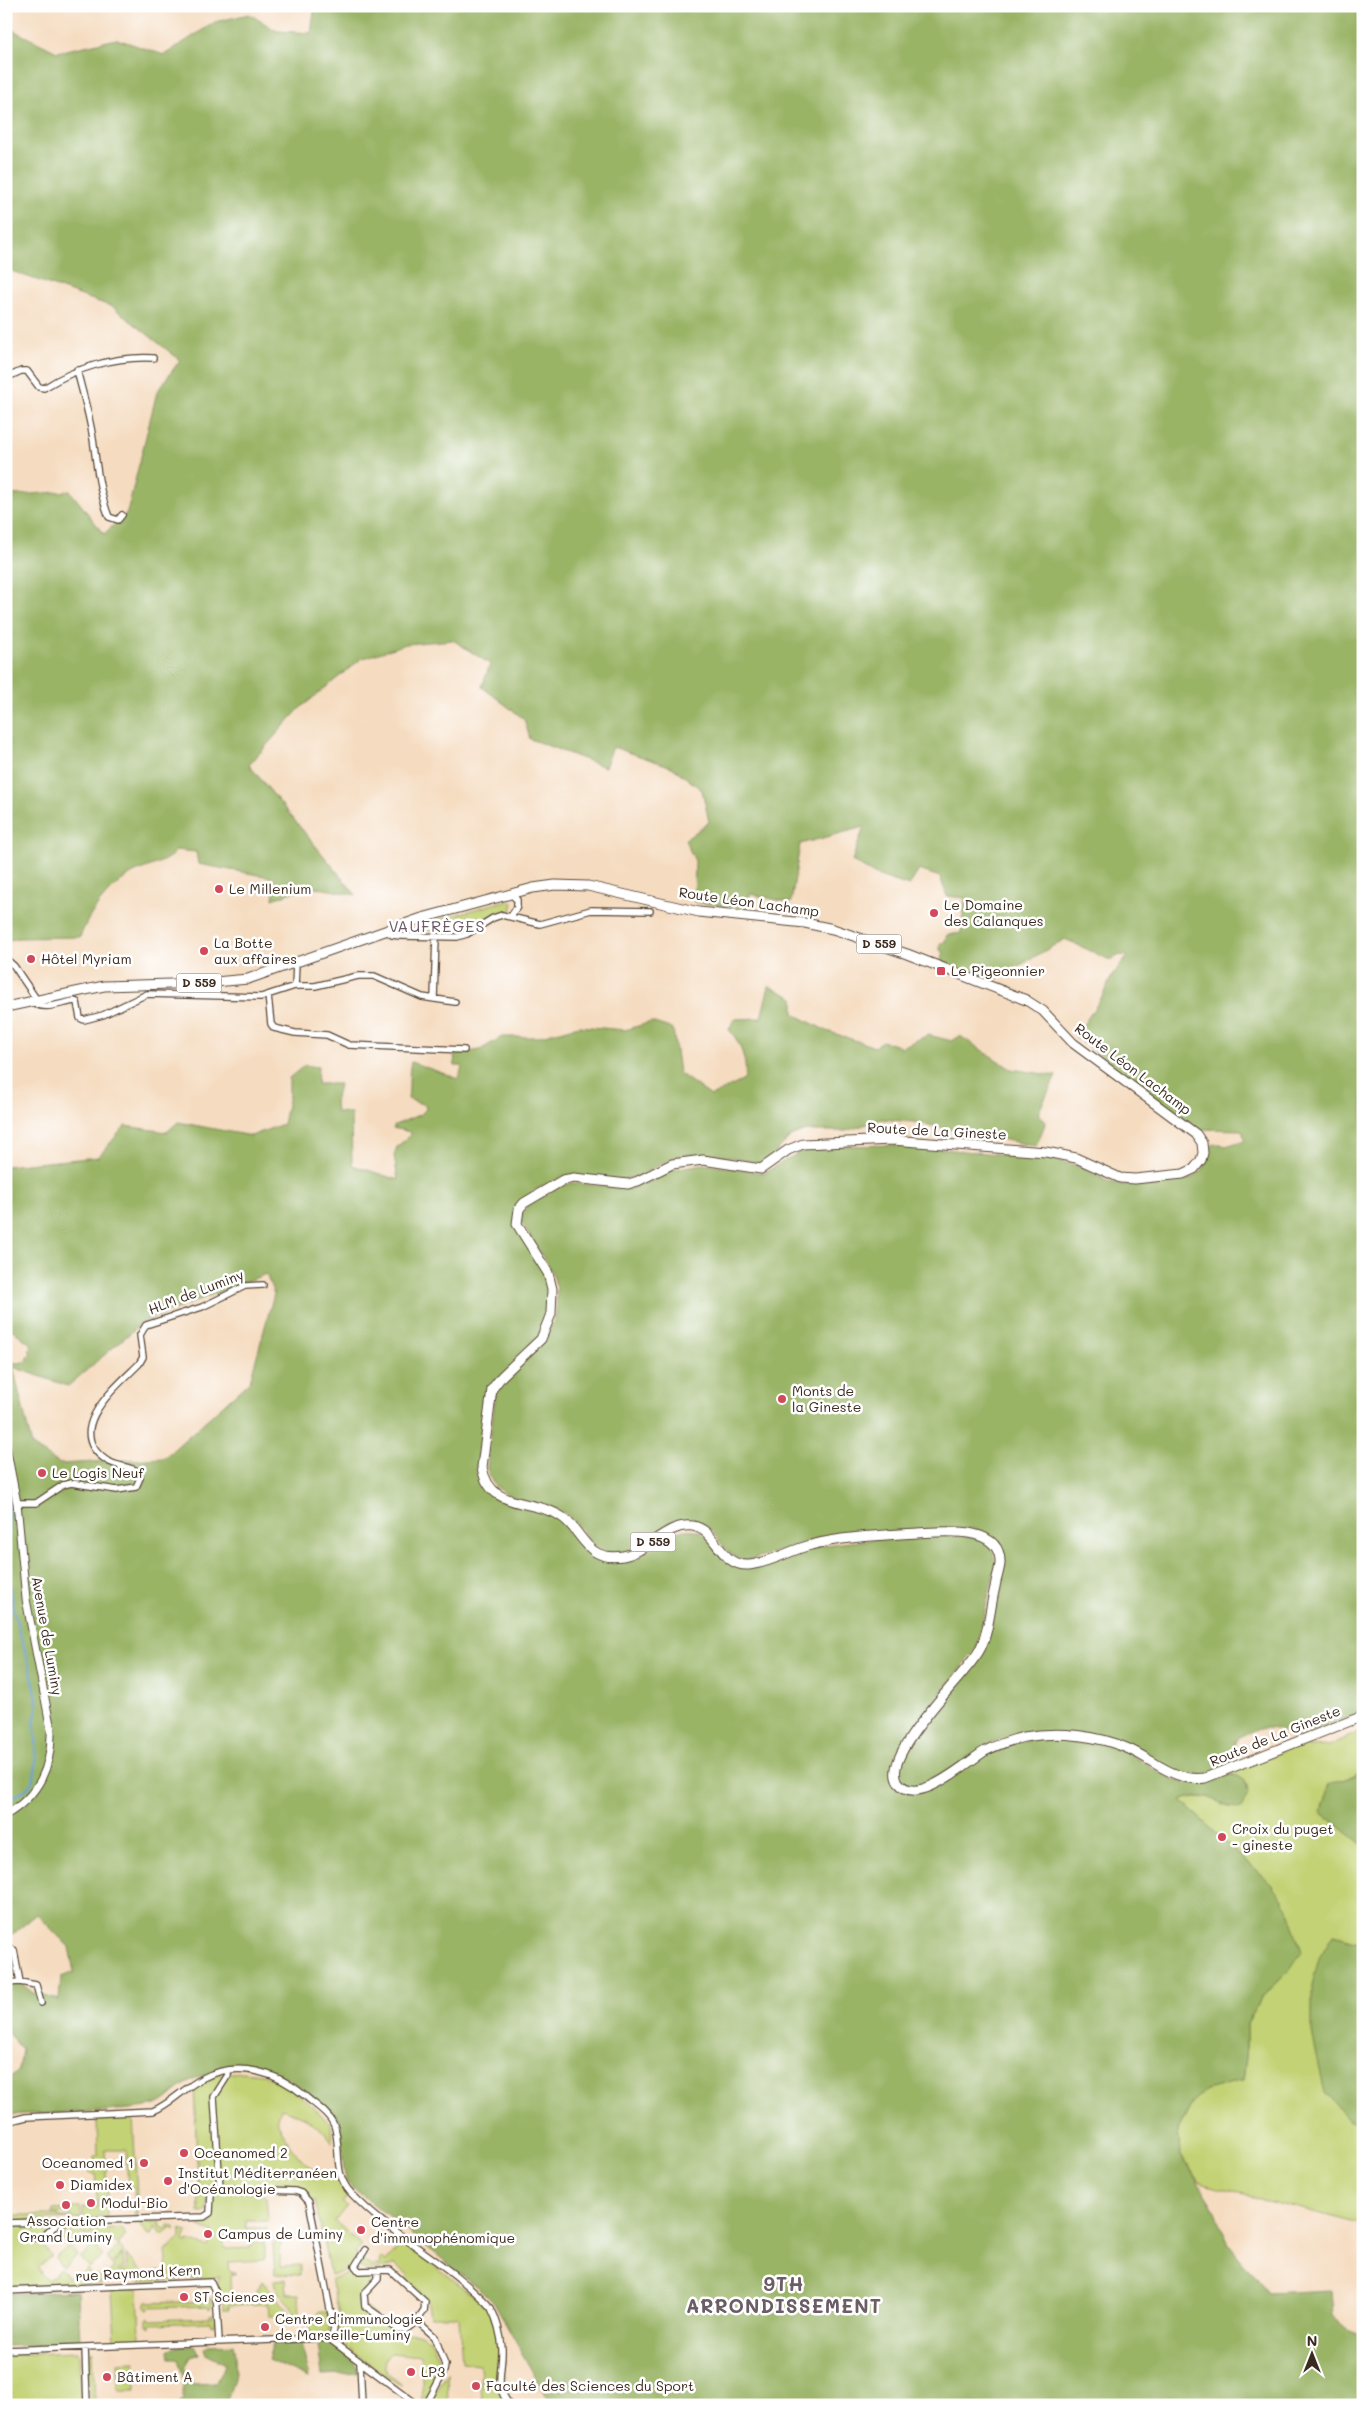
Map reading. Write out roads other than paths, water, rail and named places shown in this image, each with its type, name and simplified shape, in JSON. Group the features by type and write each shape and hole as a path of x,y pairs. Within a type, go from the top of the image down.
{"main road":[{"name":"Route Léon Lachamp","path":"6,1007 104,986 238,981 296,963 422,918 511,894 556,885 588,886 699,912 806,923 871,941 1037,1006 1073,1043 1196,1134 1202,1143 1203,1153"},
{"name":"Route de La Gineste","path":"1203,1153 1199,1164 1189,1172 1128,1179 1076,1158 1046,1152 892,1140 823,1143 796,1147 761,1169 714,1160 697,1160 672,1164 638,1182 628,1184 574,1178 556,1182 524,1203 519,1209 517,1216 518,1224 548,1273 552,1289 551,1314 541,1339 502,1376 492,1389 482,1467 484,1478 488,1485 499,1495 563,1517 582,1541 598,1553 609,1556 624,1556 638,1552 665,1534 684,1526 695,1526 703,1530 724,1556 732,1561 746,1565 821,1543 918,1533 974,1534 988,1539 997,1550 1000,1564 983,1642 977,1654 913,1734 898,1758 895,1774 897,1780 906,1789 918,1791 929,1788 987,1750 1002,1744 1027,1737 1048,1735 1082,1737 1106,1742 1138,1754 1178,1776 1194,1779 1205,1778 1363,1716"}],"street":[{"path":"6,378 21,371 27,371 39,387 44,388 64,375 77,370 111,362 153,358"},
{"path":"77,370 94,445 98,479 107,511 109,517 114,520 118,520 122,515"},
{"path":"511,894 516,900 517,907 511,916"},
{"path":"385,930 392,935 436,937 467,934 493,918 511,916 540,924 596,910 650,911"},
{"path":"434,999 436,937"},
{"path":"6,959 14,966 35,1005 44,1007 74,1001 77,1002 80,1018 84,1020 153,993 268,996 295,986 315,986 358,976 374,976 407,992 455,1002"},
{"path":"295,986 296,963"},
{"path":"268,996 271,1024 274,1028 294,1033 327,1035 349,1045 464,1050"},
{"name":"HLM de Luminy","path":"17,1503 36,1503 63,1485 71,1484 117,1490 136,1487 140,1478 139,1474 129,1467 116,1465 104,1458 92,1444 90,1432 99,1404 140,1364 143,1357 140,1335 142,1329 157,1320 202,1307 245,1286 263,1285"},
{"name":"Avenue de Luminy","path":"6,1446 17,1503 26,1599 51,1730 52,1747 46,1772 37,1788 26,1801 6,1815"},
{"path":"6,1949 14,1950 20,1982"},
{"path":"6,1983 20,1982 36,1985 41,2003"},
{"path":"6,2122 26,2117 153,2110 169,2103 203,2078 228,2071 258,2071 283,2079 330,2118 337,2138 340,2175 348,2191 491,2308 495,2316 502,2349 500,2389 510,2405"},
{"path":"220,2188 214,2097 228,2071"},
{"path":"6,2223 204,2217 210,2213 211,2193 220,2188 288,2190 301,2193 310,2202 334,2329 332,2340"},
{"path":"35,2238 44,2236 60,2222"},
{"path":"365,2250 356,2262 357,2270 363,2273 378,2271 390,2270 426,2302 424,2311 417,2321 405,2330 399,2330 365,2306 364,2294 378,2279 378,2271"},
{"name":"rue Raymond Kern","path":"6,2291 211,2282 216,2293 219,2342"},
{"path":"417,2321 435,2337 445,2366 444,2372 426,2405"},
{"path":"6,2350 325,2338 332,2340 418,2405"},
{"path":"85,2347 87,2405"},
{"path":"360,2363 362,2405"}],"waterway":[{"path":"6,1484 9,1504 8,1560 11,1595 37,1701 37,1712 34,1720 36,1744 35,1773 29,1786 6,1801"}],"place":[{"name":"Le Millenium","path":"219,889"},
{"name":"Le Domaine des Calanques","path":"934,913"},
{"name":"La Botte aux affaires","path":"204,951"},
{"name":"Hôtel Myriam","path":"31,959"},
{"name":"Le Pigeonnier","path":"941,971"},
{"name":"Monts de la Gineste","path":"782,1399"},
{"name":"Le Logis Neuf","path":"42,1473"},
{"name":"Croix du puget - gineste","path":"1222,1837"},
{"name":"Oceanomed 2","path":"184,2153"},
{"name":"Oceanomed 1","path":"144,2163"},
{"name":"Institut Méditerranéen d'Océanologie","path":"168,2181"},
{"name":"Diamidex","path":"60,2185"},
{"name":"Modul-Bio","path":"91,2203"},
{"name":"Association Grand Luminy","path":"66,2205"},
{"name":"Centre d'immunophénomique","path":"361,2230"},
{"name":"Campus de Luminy","path":"208,2234"},
{"name":"ST Sciences","path":"184,2297"},
{"name":"Centre d'immunologie de Marseille-Luminy","path":"265,2327"},
{"name":"LP3","path":"411,2372"},
{"name":"Bâtiment A","path":"107,2377"},
{"name":"Faculté des Sciences du Sport","path":"476,2386"}],"district":[{"name":"VAUFRÈGES","path":"437,926"},
{"name":"9TH ARRONDISSEMENT","path":"784,2295"}]}
